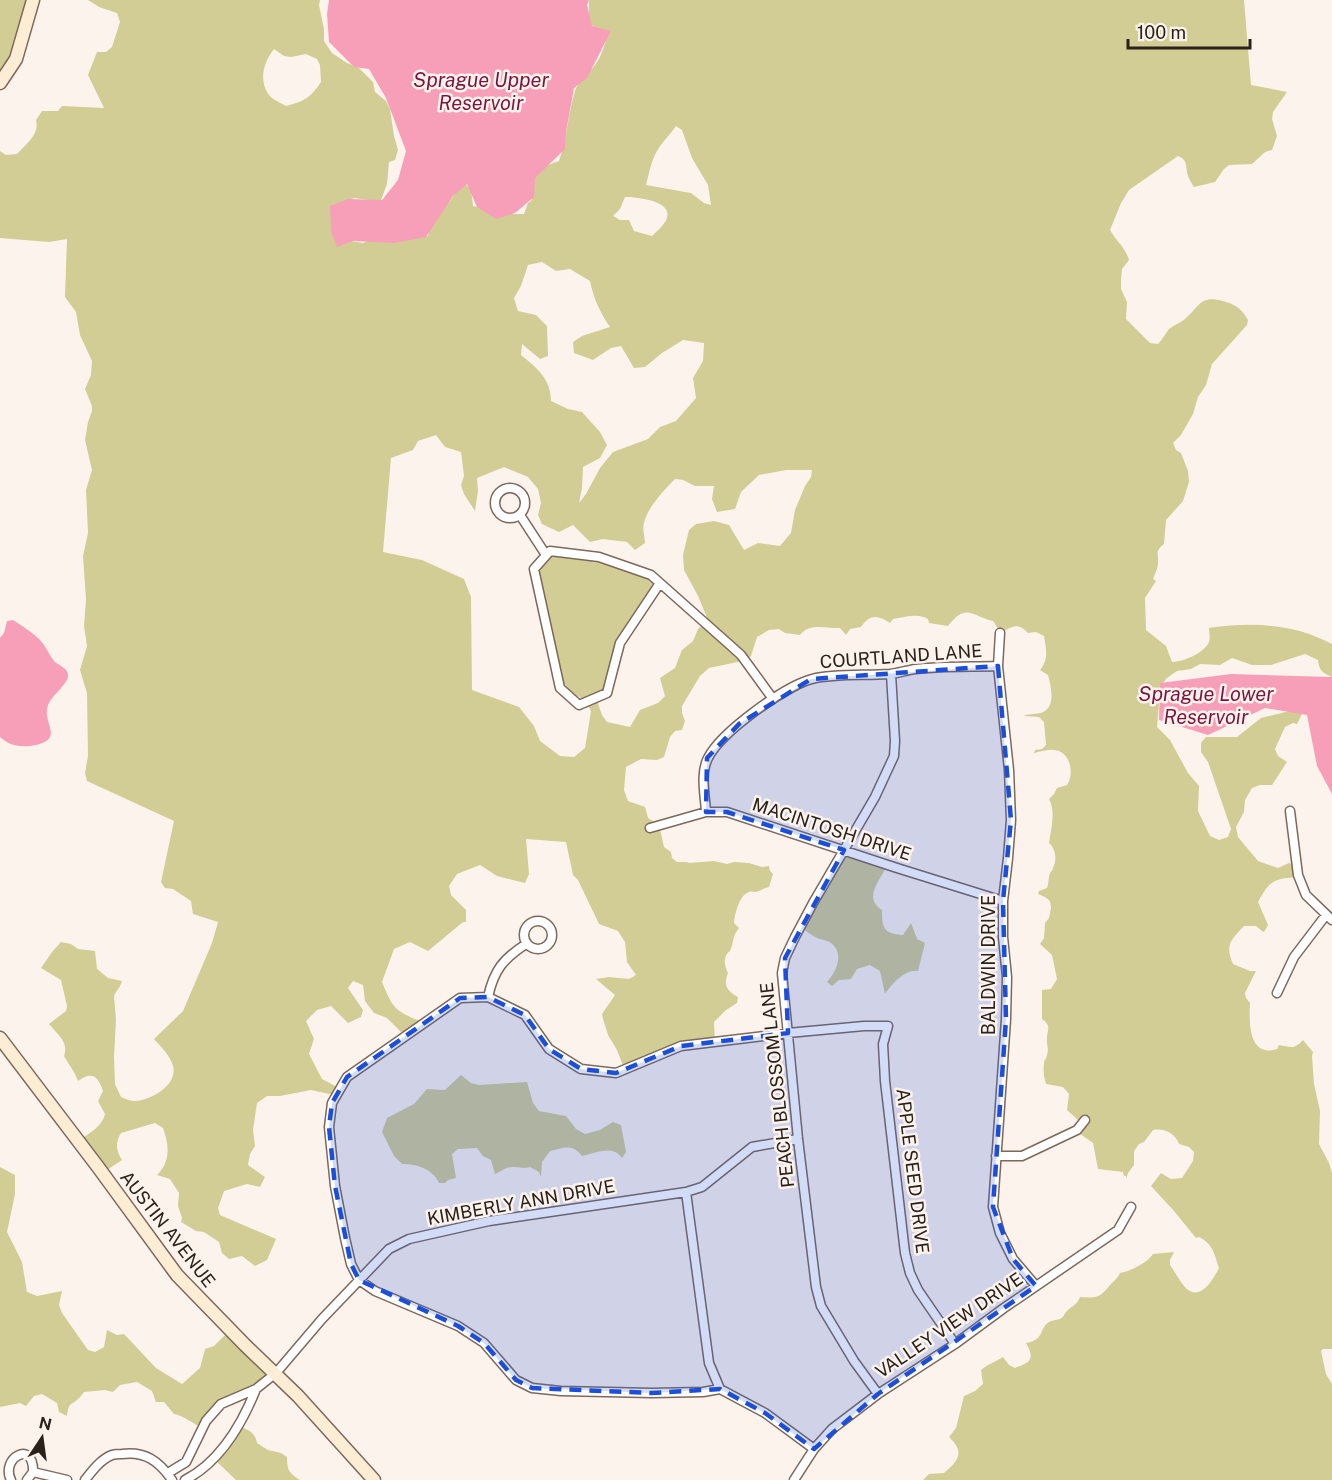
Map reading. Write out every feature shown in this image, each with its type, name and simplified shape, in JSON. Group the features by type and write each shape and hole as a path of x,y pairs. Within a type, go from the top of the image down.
{"street":[{"path":"0,84 16,59 33,0"},
{"path":"520,515 546,555"},
{"path":"660,583 620,643 607,693 579,705 560,688 534,569 550,551 599,557 651,575 660,583 741,655 773,699"},
{"name":"BALDWIN DRIVE","path":"1000,633 998,666 1009,770 1011,820 1003,901 1003,938 1007,977 1006,1019 993,1207 1000,1233 1013,1258 1036,1286"},
{"name":"COURTLAND LANE","path":"706,812 704,778 707,758 720,741 739,724 792,688 812,679 843,675 998,666"},
{"name":"PEACH BLOSSOM LANE","path":"878,1394 854,1361 821,1306 816,1287 798,1139 782,973 785,958 813,903 875,797 894,756 891,674"},
{"path":"1277,993 1294,957 1329,917 1306,895 1298,875 1290,811"},
{"name":"MACINTOSH DRIVE","path":"650,828 706,812 727,812 907,872 1003,901"},
{"path":"488,997 496,972 514,952 526,944"},
{"path":"788,1032 681,1046 616,1073 581,1069 549,1049 525,1015 488,997 460,998 347,1077 332,1103 329,1127 336,1193 351,1264 359,1281 375,1292 458,1326 484,1342 516,1380 532,1388 652,1393 703,1392 720,1389 765,1413 814,1449"},
{"name":"APPLE SEED DRIVE","path":"788,1032 888,1026 883,1044 885,1081 905,1253 910,1273 918,1290 955,1344"},
{"name":"AUSTIN AVENUE","path":"0,1038 177,1275 245,1345 276,1373 374,1480"},
{"path":"996,1156 1022,1156 1077,1130 1085,1120"},
{"name":"KIMBERLY ANN DRIVE","path":"256,1389 276,1373 322,1319 389,1249 409,1239 489,1221 686,1192 702,1187 752,1147 798,1139"},
{"path":"686,1192 709,1363 720,1389"},
{"name":"VALLEY VIEW DRIVE","path":"794,1480 814,1449 832,1429 878,1394 955,1344 1118,1230 1131,1208"},
{"path":"85,1480 93,1468 112,1455 134,1452 150,1458 170,1476 186,1462 206,1421 221,1404 256,1389"},
{"path":"185,1480 199,1473 218,1455 235,1430 256,1389"},
{"path":"11,1480 6,1475 5,1465 14,1455 18,1454 27,1456 33,1463 33,1472 27,1480"},
{"path":"33,1472 68,1480"}],"highlighted area":[{"path":"998,666 1011,820 1003,901 1006,1019 993,1207 1013,1259 1036,1286 878,1394 814,1449 765,1413 720,1389 652,1393 532,1388 516,1380 484,1343 458,1326 359,1280 351,1264 335,1186 329,1127 332,1103 347,1077 460,998 488,997 525,1015 549,1049 581,1069 616,1073 681,1046 788,1033 785,958 844,850 727,812 706,812 707,758 739,724 811,679"}],"shaded area":[{"path":"0,0 34,0 0,83"},
{"path":"88,0 320,0 324,41 332,53 359,68 373,82 375,92 386,101 390,109 398,150 395,160 389,162 387,184 381,200 354,198 341,204 339,239 363,243 372,239 411,234 428,236 431,214 443,208 465,184 471,189 473,206 512,214 524,214 528,203 532,200 530,188 534,170 559,161 575,91 581,80 597,62 608,35 591,25 589,0 1244,0 1251,85 1287,92 1273,112 1272,119 1277,136 1272,150 1265,152 1252,164 1229,165 1215,182 1194,187 1184,160 1178,156 1129,190 1110,230 1129,260 1122,269 1121,280 1121,289 1127,302 1126,319 1150,343 1158,344 1169,329 1209,299 1235,305 1248,320 1247,325 1212,364 1206,385 1198,397 1193,414 1181,435 1173,443 1176,450 1181,453 1188,471 1189,482 1183,501 1166,520 1164,544 1158,551 1158,565 1153,579 1156,581 1145,598 1146,630 1166,646 1172,662 1202,651 1208,644 1209,628 1225,626 1257,625 1287,628 1332,644 1332,677 1322,671 1318,660 1305,654 1271,665 1252,665 1232,658 1220,665 1200,664 1191,669 1177,671 1163,683 1157,727 1170,740 1188,773 1199,786 1198,811 1210,836 1219,840 1228,837 1231,829 1208,762 1201,752 1201,743 1206,737 1237,737 1261,718 1294,710 1302,714 1297,724 1293,723 1285,727 1275,749 1278,756 1287,762 1272,785 1252,788 1245,800 1244,812 1236,827 1238,837 1258,861 1278,868 1289,863 1297,865 1297,877 1277,880 1269,885 1258,902 1268,925 1264,932 1256,926 1244,926 1232,940 1229,952 1233,964 1256,971 1245,993 1250,1003 1250,1028 1255,1043 1267,1050 1277,1049 1279,1045 1295,1047 1303,1040 1313,1052 1314,1084 1320,1111 1319,1144 1332,1173 1332,1349 1321,1351 1326,1374 1332,1384 1332,1480 923,1480 929,1474 944,1473 956,1460 957,1447 949,1437 956,1428 964,1396 983,1384 981,1370 1003,1357 1009,1365 1015,1368 1028,1362 1031,1356 1026,1343 1037,1339 1044,1327 1051,1321 1062,1318 1080,1297 1101,1295 1120,1273 1138,1266 1153,1254 1174,1252 1170,1265 1190,1291 1200,1291 1205,1288 1219,1268 1210,1246 1199,1237 1196,1238 1151,1186 1161,1173 1171,1179 1182,1178 1193,1161 1194,1152 1189,1147 1179,1144 1169,1132 1153,1130 1134,1151 1134,1165 1126,1179 1123,1172 1098,1169 1093,1143 1076,1131 1080,1122 1067,1110 1069,1094 1063,1087 1046,1084 1044,1069 1048,1051 1048,1027 1042,1019 1042,990 1051,989 1057,979 1052,955 1040,944 1044,938 1045,923 1049,918 1050,901 1038,894 1039,891 1047,888 1049,875 1055,862 1054,851 1049,843 1053,815 1049,799 1057,788 1067,785 1071,769 1067,758 1059,751 1034,753 1035,750 1042,749 1046,745 1044,722 1039,717 1024,716 1043,712 1050,705 1051,690 1048,675 1040,670 1046,658 1046,650 1044,636 1036,632 1028,633 1018,626 1001,633 993,621 965,613 960,614 948,626 929,623 928,619 920,616 893,619 890,623 882,618 874,617 861,627 850,629 846,635 840,628 814,627 800,635 785,633 779,629 769,630 757,637 751,656 747,660 709,668 700,676 682,706 685,721 682,730 675,731 670,737 664,757 657,760 641,759 626,767 624,790 628,801 645,807 648,818 659,825 664,847 671,852 672,858 677,862 749,863 762,867 769,866 773,874 769,887 746,894 738,905 734,923 739,928 725,961 728,973 726,984 729,990 738,997 737,1003 714,1022 715,1043 671,1051 624,1068 608,1035 602,1014 615,995 596,979 609,977 629,979 636,975 627,962 625,942 618,931 599,924 578,880 573,875 566,842 526,839 529,874 525,883 497,876 480,865 457,874 449,886 451,895 466,910 466,922 463,922 428,951 410,942 394,949 382,982 392,1004 400,1012 422,1022 404,1035 387,1018 374,1013 365,1001 363,985 353,981 348,988 363,1010 361,1017 348,1023 331,1006 317,1010 306,1021 314,1039 309,1054 322,1079 339,1088 334,1095 311,1090 267,1096 257,1103 253,1130 255,1146 250,1154 248,1165 265,1177 260,1187 247,1184 224,1191 218,1208 220,1215 276,1239 267,1260 255,1266 242,1256 229,1259 222,1253 219,1242 204,1232 196,1231 181,1222 178,1206 179,1193 170,1179 157,1175 165,1164 168,1153 163,1128 155,1123 121,1133 117,1146 122,1160 107,1170 80,1140 95,1129 103,1119 105,1114 98,1101 103,1091 94,1077 87,1076 78,1081 64,1056 64,1043 49,1024 66,1011 61,980 41,968 61,942 71,944 78,949 95,951 97,969 108,978 122,981 114,996 115,1084 121,1097 131,1101 141,1100 162,1090 171,1079 172,1062 154,1039 183,1011 212,943 218,922 193,914 191,901 173,889 165,888 161,882 174,821 87,781 85,773 88,756 87,693 80,670 87,646 84,626 86,599 83,556 88,533 86,490 92,470 85,440 92,406 85,389 91,375 92,361 80,335 76,312 65,297 67,239 49,242 0,238 0,151 6,155 17,154 34,134 36,120 42,111 58,111 62,106 104,108 88,75 97,52 106,52 112,47 120,22 117,13 99,7","holes":["274,49 284,56 306,54 317,59 320,65 321,82 314,92 303,100 286,106 269,95 264,83 265,65","676,126 682,130 692,158 708,185 711,205 704,203 691,193 646,185 650,168 661,145","625,197 638,198 661,205 666,209 668,215 664,224 652,236 634,231 629,220 620,220 613,216 620,209","542,262 556,271 570,269 590,281 598,306 610,327 582,336 573,342 574,353 593,360 611,348 621,346 634,368 645,367 683,340 704,343 703,361 693,378 696,398 676,421 660,427 648,439 613,452 600,468 579,503 583,467 600,458 607,445 600,432 582,412 568,409 551,401 546,380 538,369 521,355 522,344 540,359 548,356 547,326 536,315 518,311 514,298 528,265","436,435 445,447 461,452 464,476 461,485 475,511 477,478 504,467 528,477 538,489 541,503 538,515 542,524 559,532 573,525 590,542 603,539 627,542 635,550 645,543 643,525 649,511 675,479 695,486 714,486 712,499 717,512 735,509 741,492 759,475 786,470 812,470 811,477 795,510 791,533 780,546 758,543 744,550 729,525 714,521 696,524 689,530 683,555 684,570 708,620 698,629 693,641 682,650 675,668 660,678 665,696 658,703 640,710 630,727 607,722 596,698 610,687 620,643 660,588 638,572 561,551 546,557 537,578 559,676 566,691 584,699 591,711 585,748 574,757 560,756 540,741 534,726 519,707 472,690 471,597 464,579 422,560 383,552 391,458 413,450 418,441"]},
{"path":"844,850 887,865 873,894 873,900 882,910 883,925 891,933 903,935 911,923 917,939 925,943 918,971 908,972 885,994 880,971 870,965 857,969 851,979 839,980 832,986 827,982 838,963 838,952 829,942 817,938 801,927"},
{"path":"461,1075 471,1083 479,1085 527,1082 533,1103 539,1111 566,1116 576,1129 585,1134 600,1130 613,1122 621,1125 626,1152 622,1158 619,1154 609,1150 582,1156 571,1148 550,1151 542,1162 541,1177 539,1172 530,1167 508,1167 495,1174 491,1160 483,1156 477,1148 458,1149 452,1154 456,1178 439,1183 433,1174 424,1168 402,1164 394,1156 382,1132 387,1118 414,1104 427,1089 445,1090"},
{"path":"0,1167 15,1175 15,1194 7,1232 22,1262 27,1292 37,1296 62,1291 59,1305 62,1313 88,1350 95,1352 104,1347 107,1330 117,1335 124,1334 156,1368 182,1384 200,1368 205,1349 214,1346 229,1331 275,1371 263,1381 225,1401 202,1428 174,1414 164,1402 156,1402 152,1391 137,1382 120,1385 113,1392 105,1390 84,1392 70,1405 67,1416 59,1412 57,1403 42,1394 34,1396 26,1406 20,1403 0,1407"},
{"path":"237,1425 252,1433 257,1443 287,1457 289,1471 300,1480 236,1480 214,1459"}],"water":[{"name":"Sprague Upper Reservoir","path":"329,0 589,0 587,5 592,26 611,31 587,78 574,88 565,149 535,178 534,197 515,213 496,219 477,207 467,184 453,196 426,237 394,243 353,241 337,247 331,231 330,206 348,199 382,200 398,180 406,151 386,98 369,69 354,67 329,42 327,14"},
{"path":"13,620 39,639 55,662 65,669 68,675 66,682 48,705 51,735 48,740 30,746 14,745 0,737 0,638 7,621"},
{"name":"Sprague Lower Reservoir","path":"1231,674 1332,677 1332,794 1317,766 1307,715 1265,708 1208,735 1159,720 1160,683"}]}
